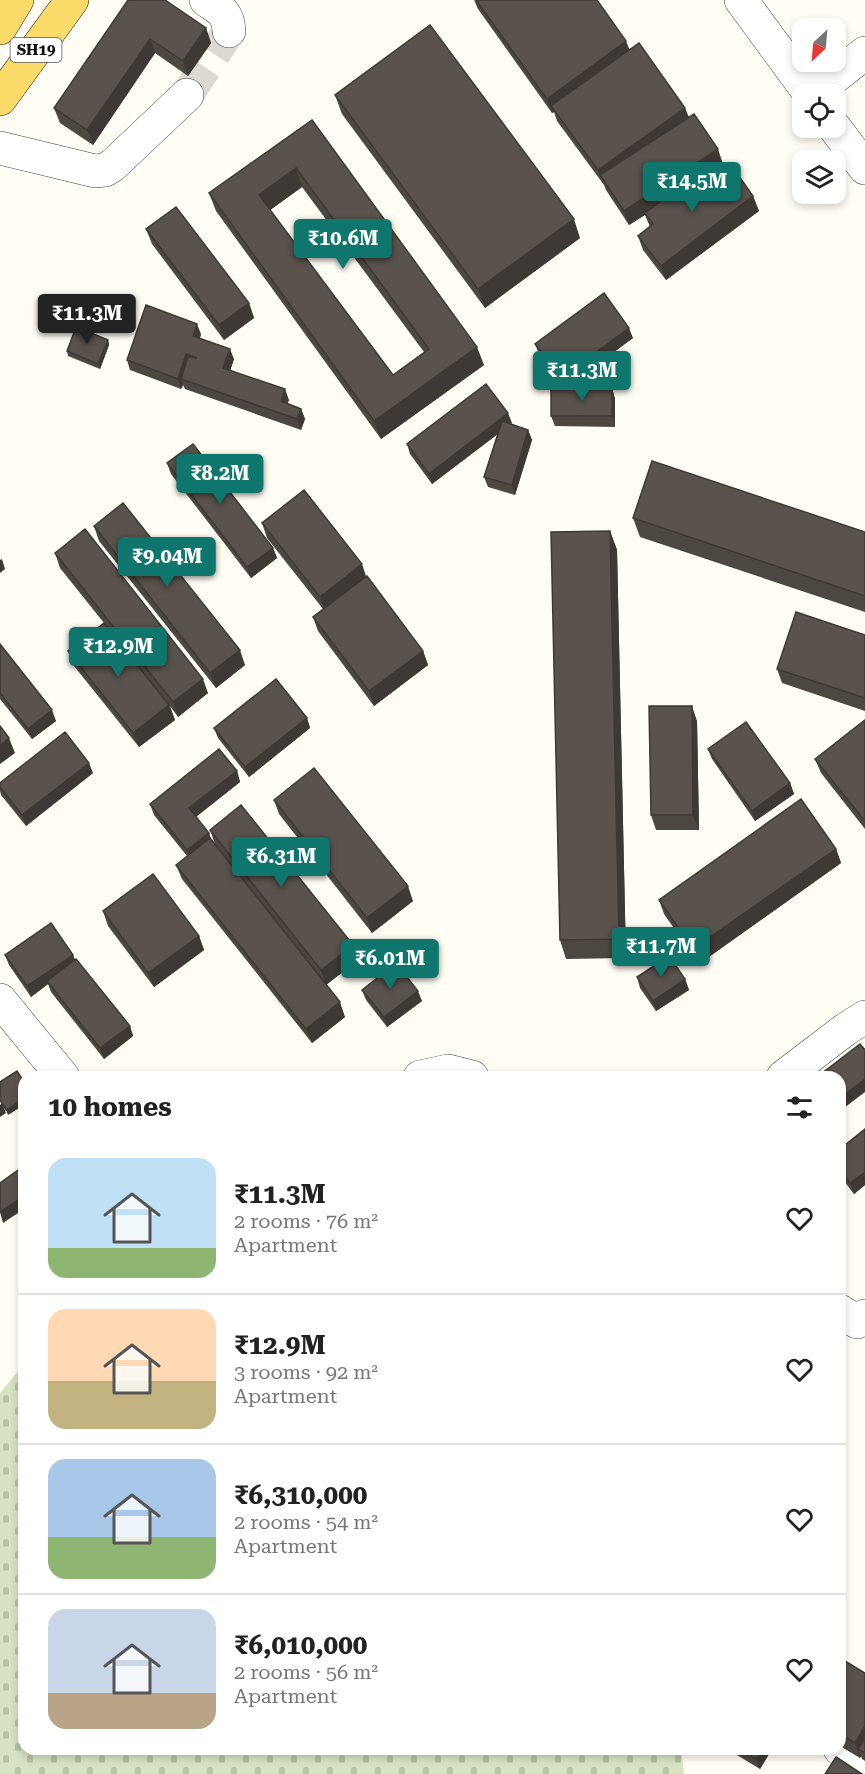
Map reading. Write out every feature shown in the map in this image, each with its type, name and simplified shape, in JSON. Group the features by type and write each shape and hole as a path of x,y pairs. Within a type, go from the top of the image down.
{"main road":[{"name":"SH19","path":"0,28 17,0"},
{"name":"SH19","path":"0,99 72,0"}],"street":[{"path":"206,0 224,12 229,31"},
{"path":"741,0 804,84"},
{"path":"825,84 865,53"},
{"path":"0,148 80,168 105,170 187,95"},
{"path":"842,138 865,168"},
{"path":"0,1000 58,1071"},
{"path":"791,1071 865,1017"},
{"path":"846,1753 865,1765"}],"green space":[{"path":"18,1371 18,1755 682,1755 684,1774 0,1774 0,1393"}],"building":[{"path":"128,0 165,0 206,28 183,61 150,39 87,130 54,108"},
{"path":"476,0 597,0 626,41 547,99"},
{"path":"430,25 574,219 478,289 335,95"},
{"path":"639,43 685,108 598,170 551,106"},
{"path":"694,114 718,149 624,211 600,175"},
{"path":"312,120 477,347 374,421 209,193","holes":["296,168 429,349 393,375 259,195"]},
{"path":"707,167 718,181 734,169 753,196 661,266 638,236 653,224 645,213"},
{"path":"176,207 249,303 219,325 146,229"},
{"path":"604,293 629,328 561,378 535,344"},
{"path":"146,305 197,324 193,336 230,349 223,368 285,389 281,401 301,409 297,419 181,379 188,357 197,358 186,354 178,379 127,360"},
{"path":"76,327 108,340 98,364 67,351"},
{"path":"486,384 508,413 429,474 407,444"},
{"path":"551,388 612,388 612,416 551,416"},
{"path":"502,421 528,430 512,485 484,477"},
{"path":"193,444 273,548 247,567 167,463"},
{"path":"652,461 865,532 865,596 633,518"},
{"path":"304,490 362,564 320,597 262,523"},
{"path":"123,503 240,650 210,673 94,526"},
{"path":"85,529 203,679 173,702 55,553"},
{"path":"610,531 619,939 560,940 551,532"},
{"path":"367,576 423,651 369,691 313,617"},
{"path":"796,612 865,635 865,698 777,669"},
{"path":"104,623 169,705 133,733 68,651"},
{"path":"0,644 52,710 28,729 0,693"},
{"path":"276,679 307,718 245,767 214,728"},
{"path":"649,706 692,706 693,815 651,815"},
{"path":"865,720 865,820 864,820 815,759"},
{"path":"746,722 790,783 752,811 708,749"},
{"path":"0,726 9,738 0,746"},
{"path":"65,732 89,763 22,815 0,787 0,783"},
{"path":"219,749 237,771 189,808 209,833 187,850 150,804"},
{"path":"314,768 408,886 367,918 274,800"},
{"path":"801,799 836,849 693,949 659,900"},
{"path":"241,805 353,945 321,970 210,830"},
{"path":"210,838 340,1002 306,1029 176,865"},
{"path":"153,874 199,936 148,973 103,911"},
{"path":"51,923 73,955 27,986 5,955"},
{"path":"669,956 685,979 653,1001 637,977"},
{"path":"76,959 130,1026 100,1048 47,981"},
{"path":"396,963 418,991 384,1017 362,990"},
{"path":"860,1044 865,1050 865,1079 846,1093 846,1071 825,1071"},
{"path":"17,1071 18,1073 18,1102 6,1110 0,1100 0,1082"},
{"path":"865,1129 865,1172 850,1183 846,1178 846,1144"},
{"path":"18,1170 18,1200 0,1212 0,1183"},
{"path":"846,1662 865,1673 865,1726 855,1743 846,1738"},
{"path":"865,1738 865,1753 858,1749"},
{"path":"836,1757 862,1774 825,1774"}],"tunnel":[{"path":"187,95 229,31"}]}
